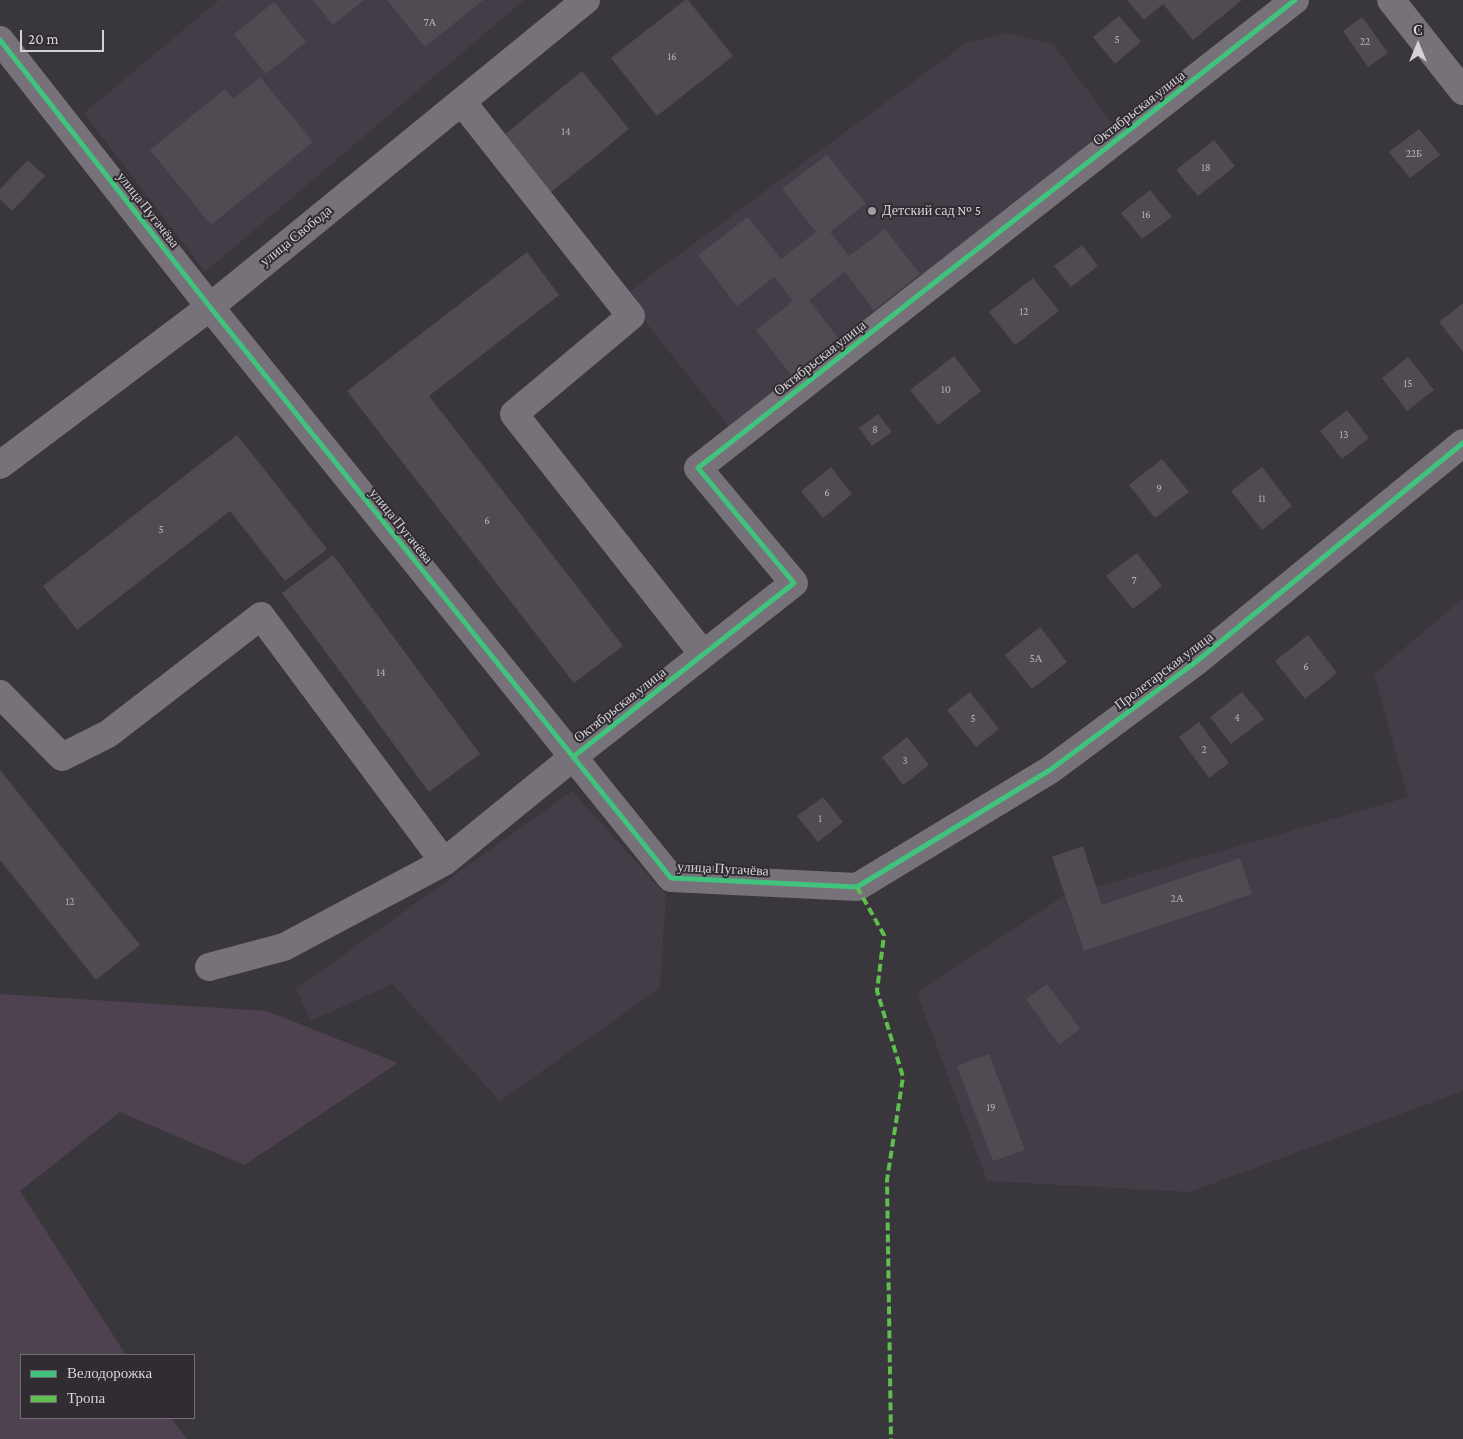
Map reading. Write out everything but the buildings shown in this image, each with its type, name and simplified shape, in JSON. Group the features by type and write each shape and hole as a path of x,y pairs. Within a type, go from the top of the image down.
{"street":[{"name":"улица Свобода","path":"0,465 210,307 586,0"},
{"name":"Октябрьская улица","path":"209,967 284,947 444,862 794,582 698,468 1295,0"},
{"path":"1391,0 1463,91"},
{"name":"улица Пугачёва","path":"0,40 210,307 671,878 857,887"},
{"path":"462,102 631,316 514,414 703,654"},
{"name":"Пролетарская улица","path":"857,887 1050,770 1197,661 1463,443"},
{"path":"0,694 62,757 108,734 261,616 444,862"}],"shaded area":[{"path":"219,0 524,0 205,272 84,113"},
{"name":"Детский сад № 5","path":"1006,33 1053,44 1115,127 729,427 624,295 966,43"},
{"path":"1463,598 1463,1091 1190,1192 987,1181 917,993 1062,897 1408,797 1374,674"},
{"path":"572,791 666,895 660,988 500,1101 392,984 311,1021 296,989"},
{"path":"0,994 267,1011 398,1063 244,1165 120,1112 20,1191 125,1354 20,1354 20,1419 172,1419 187,1439 0,1439"}],"marked path":[{"path":"857,887 884,935 877,991 903,1077 887,1180 891,1439"}],"cycle path":[{"path":"573,757 794,583 698,468 1295,0"},
{"path":"0,40 210,307 671,878 857,887 1050,770 1197,661 1463,443"}],"place":[{"name":"Детский сад № 5","path":"872,211"}]}
